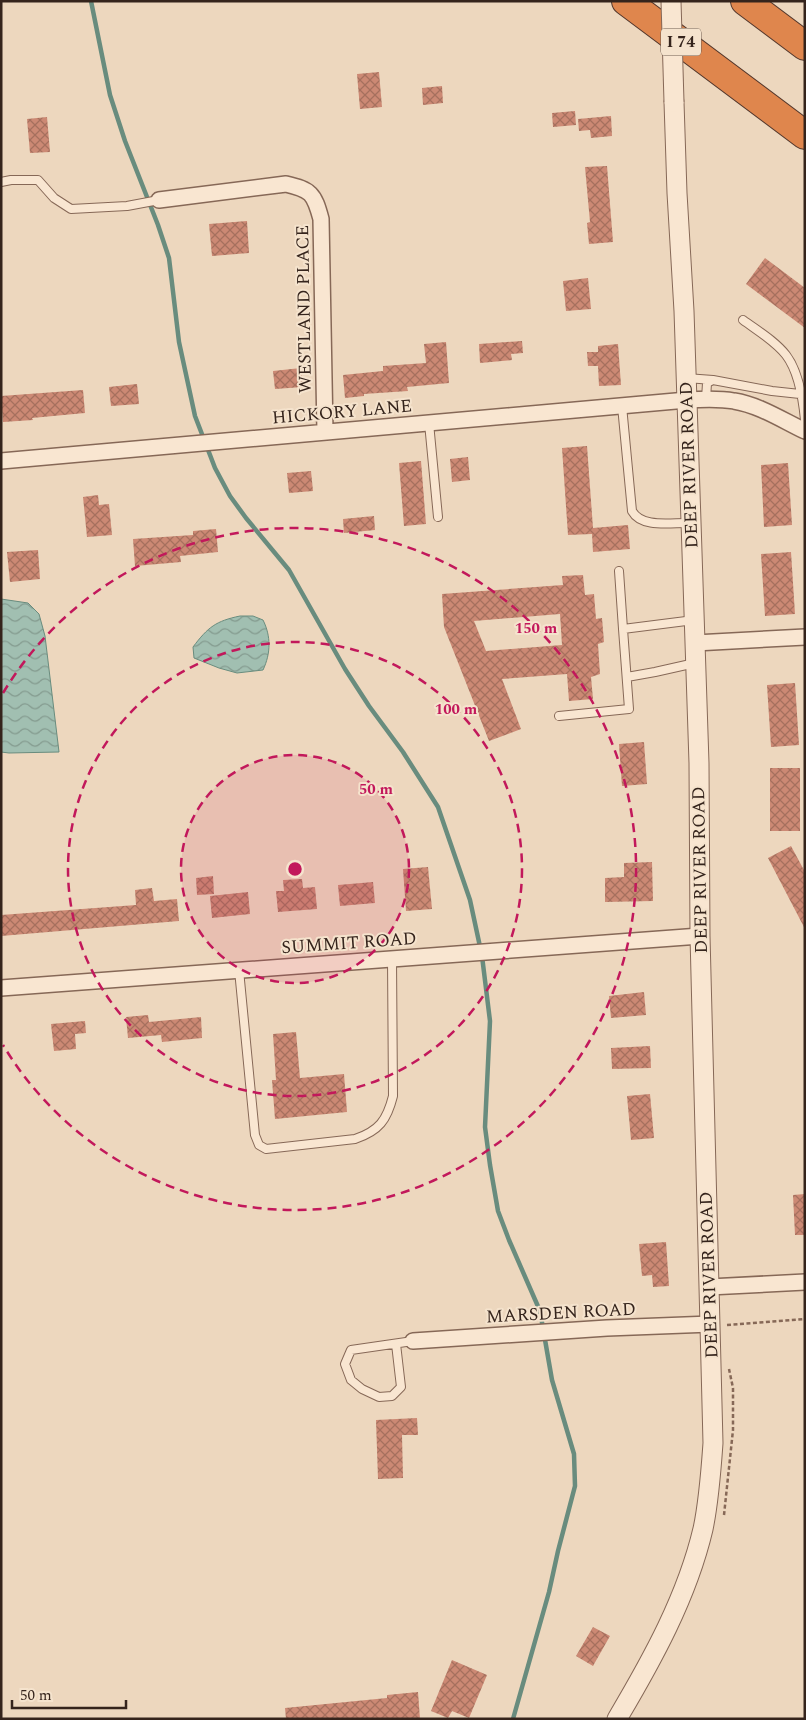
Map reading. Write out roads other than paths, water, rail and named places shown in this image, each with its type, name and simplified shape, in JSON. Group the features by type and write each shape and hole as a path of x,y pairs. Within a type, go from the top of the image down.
{"highway":[{"name":"I 74","path":"626,1 805,135"},
{"path":"745,1 805,46"}],"street":[{"name":"DEEP RIVER ROAD","path":"616,1719 634,1689 673,1613 695,1556 703,1528 711,1472 719,1324 709,1287 700,936 699,763 671,1"},
{"name":"WESTLAND PLACE","path":"159,200 286,184 306,189 316,201 321,219 325,432"},
{"name":"HICKORY LANE","path":"1,461 706,399 734,400 753,406 805,431"},
{"path":"695,643 805,637"},
{"name":"SUMMIT ROAD","path":"1,988 700,936"},
{"path":"709,1287 805,1282"},
{"name":"MARSDEN ROAD","path":"414,1341 607,1328 719,1324"}],"lane":[{"path":"1,182 38,180 54,198 71,209 127,206 159,200"},
{"path":"743,320 772,342 786,356 794,369 805,420"},
{"path":"686,378 713,380 800,394"},
{"path":"706,399 707,383 713,380"},
{"path":"622,406 632,511 641,521 691,522"},
{"path":"429,423 438,517"},
{"path":"559,716 629,709 619,571"},
{"path":"623,629 694,620"},
{"path":"627,677 695,662"},
{"path":"239,970 255,1136 259,1145 266,1149 355,1139 376,1129 384,1120 390,1110 393,1096 392,959"},
{"path":"396,1344 401,1387 392,1396 379,1397 362,1389 351,1380 345,1364 351,1350 414,1341"}],"water":[{"path":"1,599 28,603 39,614 45,636 59,752 1,752"},
{"path":"240,616 253,616 263,620 266,626 269,638 269,651 263,670 237,673 194,658 193,647 203,634 225,620"}],"waterway":[{"path":"91,1 110,95 125,141 169,258 179,342 195,416 215,468 230,496 289,570 345,669 369,706 403,752 438,807 470,900 482,956 490,1021 485,1127 498,1211 540,1311 552,1380 574,1454 575,1486 549,1592 513,1719"}]}
